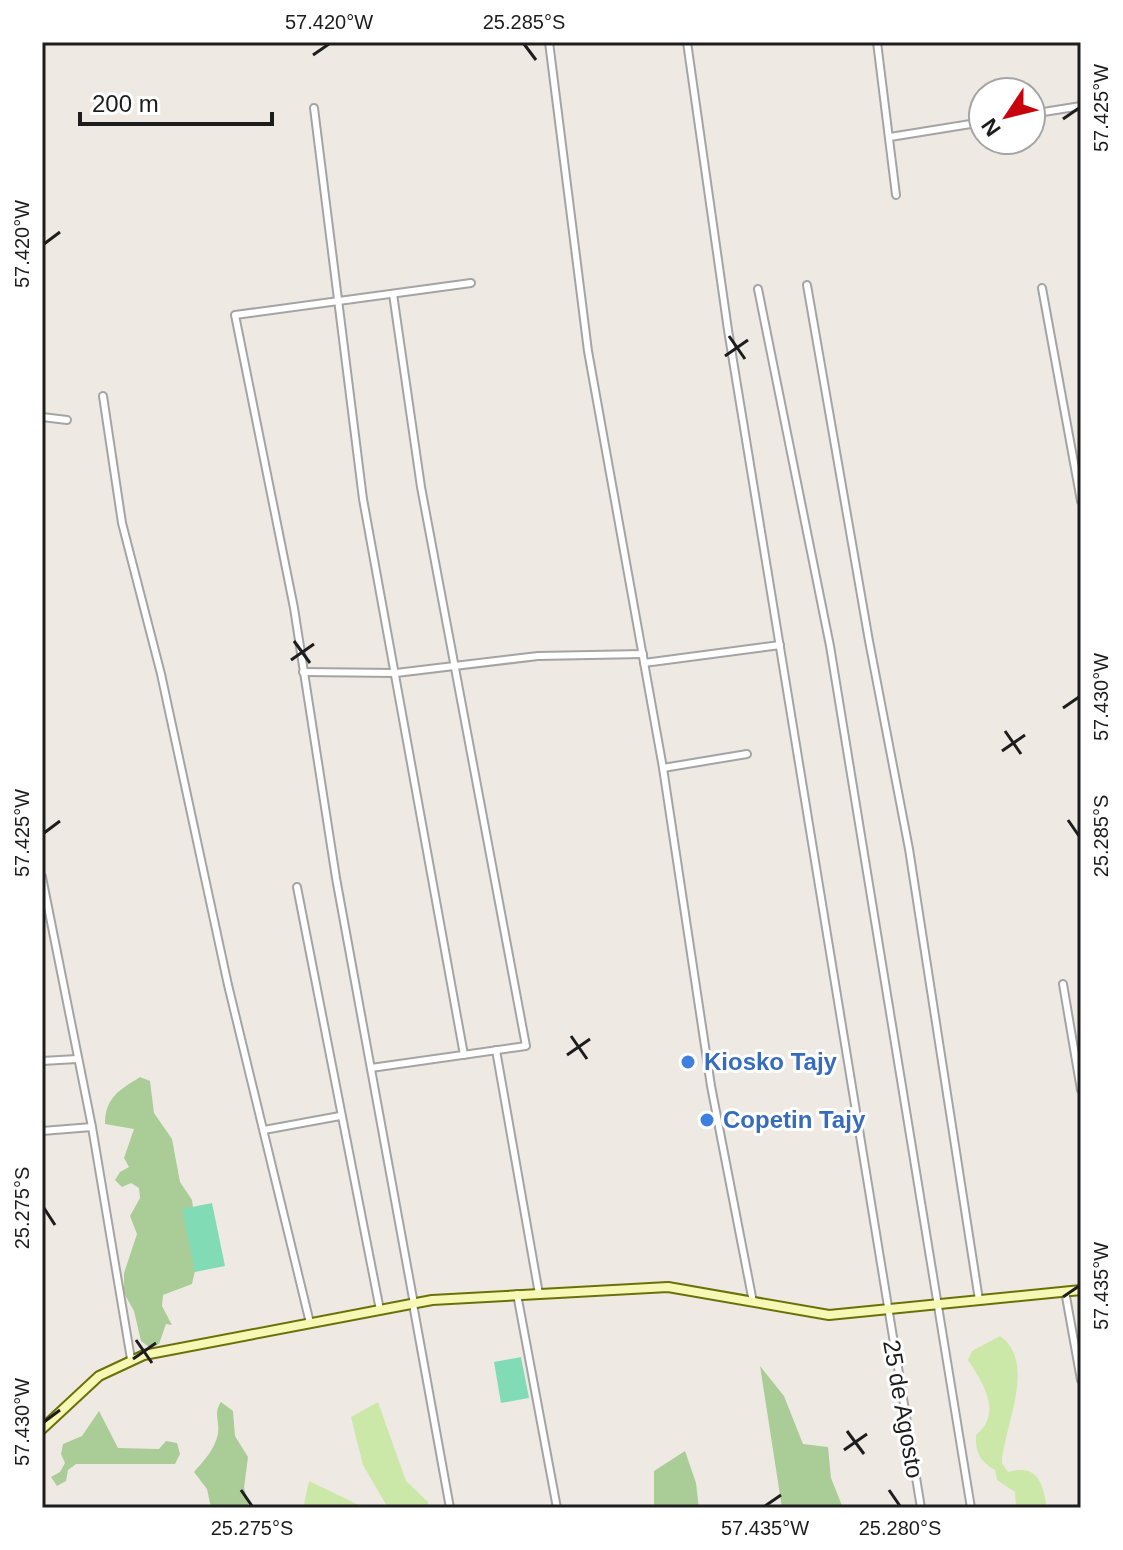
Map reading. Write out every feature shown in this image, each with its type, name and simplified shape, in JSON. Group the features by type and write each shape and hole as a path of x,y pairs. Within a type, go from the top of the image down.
{"main road":[{"path":"42,1429 92,1381 131,1359 413,1304 517,1294 668,1287 816,1314 1081,1290"}],"street":[{"path":"549,42 588,351 663,768 711,1086 753,1302"},
{"name":"25 de Agosto","path":"687,42 723,299 886,1310 921,1508"},
{"path":"877,42 896,195"},
{"path":"1047,111 1081,106"},
{"path":"314,108 363,499 464,1055"},
{"path":"890,137 967,125"},
{"path":"450,1508 371,1068 294,608 235,315 471,283"},
{"path":"807,285 909,849 979,1300"},
{"path":"1042,288 1081,501"},
{"path":"758,289 830,646 971,1508"},
{"path":"371,1068 526,1046 421,487 393,294"},
{"path":"103,396 122,523 161,674 310,1323"},
{"path":"42,417 67,420"},
{"path":"644,663 780,645"},
{"path":"303,672 396,673 538,656 643,654"},
{"path":"663,768 747,754"},
{"path":"42,877 92,1127 131,1359"},
{"path":"297,887 380,1310"},
{"path":"1063,984 1081,1090"},
{"path":"496,1050 539,1294"},
{"path":"42,1061 77,1059"},
{"path":"264,1130 340,1116"},
{"path":"42,1131 92,1127"},
{"path":"1065,1291 1081,1380"},
{"path":"517,1294 557,1508"}],"green space":[{"path":"140,1077 150,1081 154,1113 172,1139 180,1182 192,1200 199,1253 192,1284 163,1295 162,1306 172,1325 166,1324 159,1344 149,1347 141,1341 134,1311 124,1293 124,1273 137,1234 130,1216 140,1198 139,1188 131,1183 122,1187 115,1180 120,1172 129,1167 124,1158 134,1129 105,1124 111,1101"},
{"path":"212,1203 225,1266 195,1272 182,1209"},
{"path":"1000,1336 1011,1348 1018,1379 1002,1463 1008,1472 1027,1471 1038,1478 1047,1508 1016,1508 1015,1492 997,1480 995,1470 982,1460 976,1447 976,1435 984,1426 989,1408 984,1388 968,1360 972,1351"},
{"path":"521,1357 529,1398 501,1403 494,1362"},
{"path":"760,1366 784,1396 803,1444 828,1447 831,1478 843,1508 782,1508"},
{"path":"221,1402 233,1411 235,1436 248,1457 244,1488 249,1503 246,1508 211,1508 207,1489 194,1472 216,1440 217,1410"},
{"path":"378,1402 406,1481 428,1502 429,1508 388,1508 363,1465 351,1417"},
{"path":"99,1411 118,1448 159,1449 166,1441 177,1443 180,1454 175,1464 76,1464 68,1470 66,1481 57,1486 51,1477 60,1472 65,1463 61,1454 63,1444 82,1436"},
{"path":"685,1451 696,1483 699,1508 654,1508 654,1471"},
{"path":"309,1481 365,1508 303,1508"}],"place":[{"name":"Kiosko Tajy","path":"688,1062"},
{"name":"Copetin Tajy","path":"707,1120"}]}
